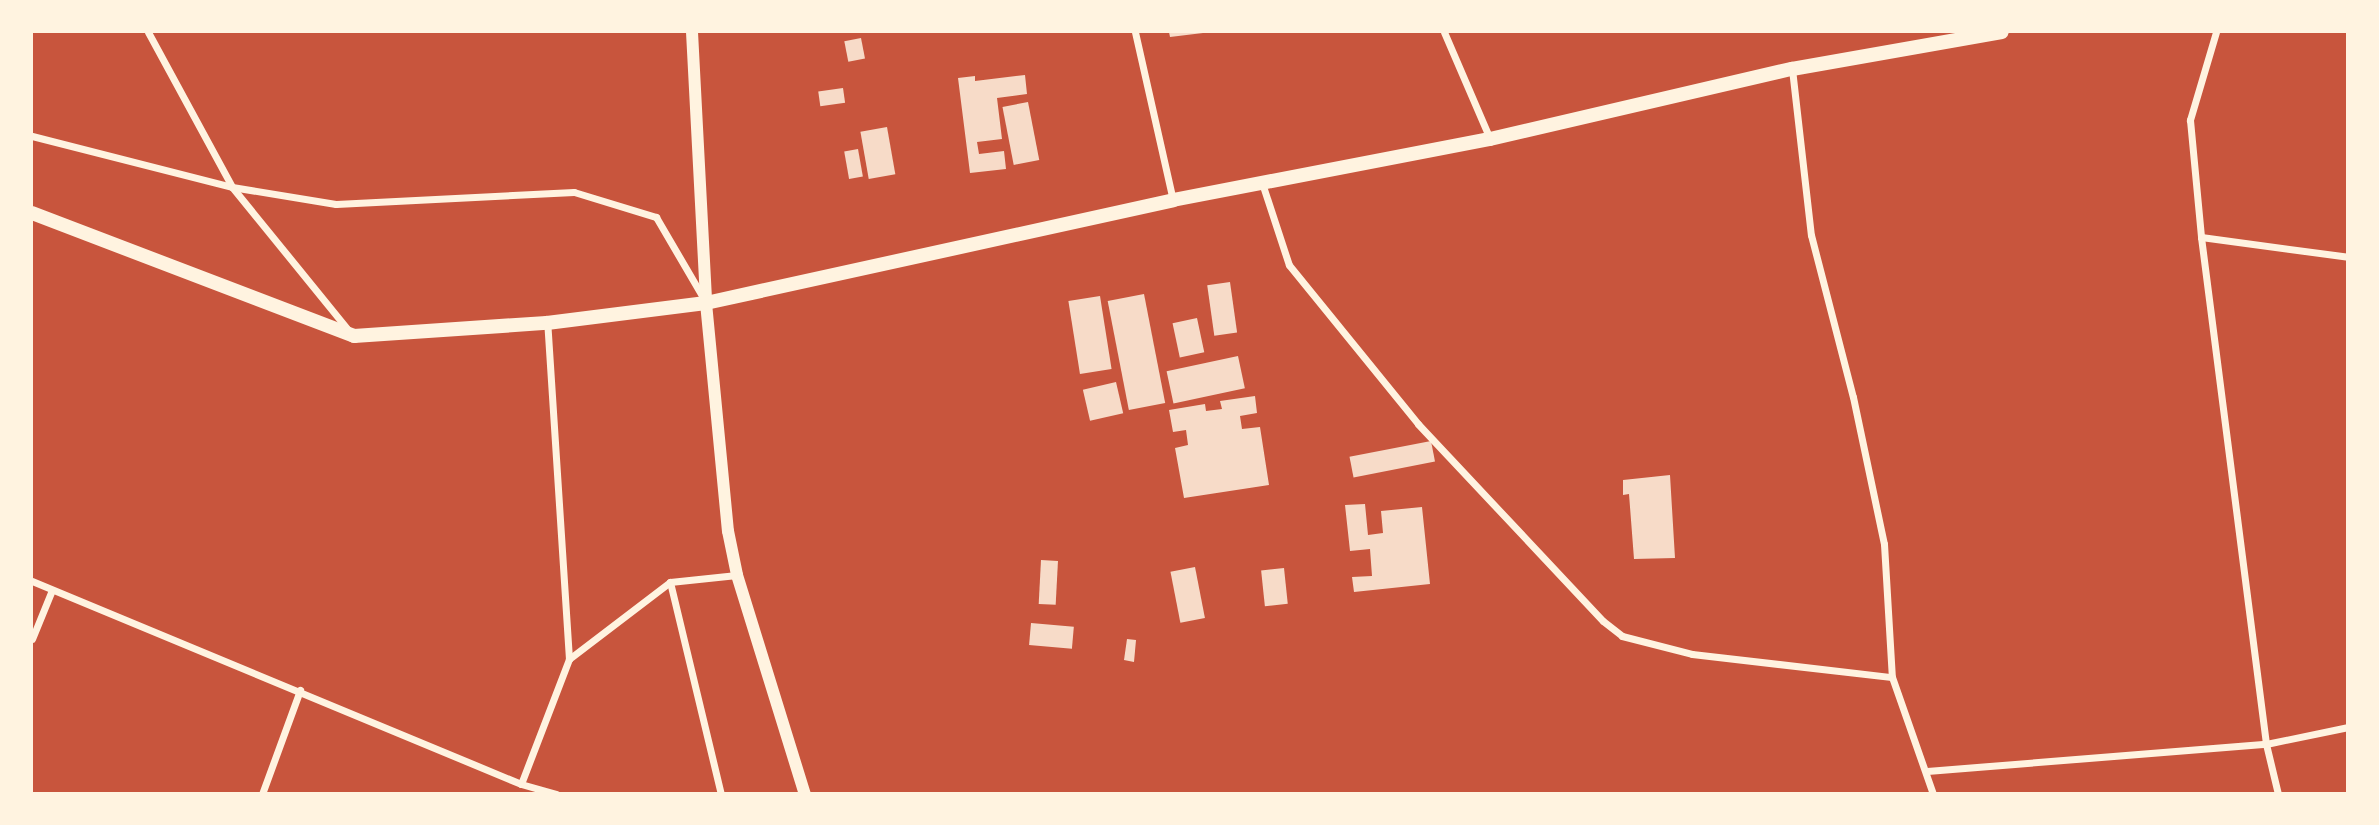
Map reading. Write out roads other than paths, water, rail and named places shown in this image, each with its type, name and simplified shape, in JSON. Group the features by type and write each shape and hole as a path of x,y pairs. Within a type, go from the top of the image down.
{"main road":[{"path":"32,213 354,337 548,323 706,303 1173,200 1490,139 1792,69 2002,32"}],"street":[{"path":"148,32 232,187 354,337"},
{"path":"692,32 706,303 728,531 737,575 805,793"},
{"path":"1135,32 1173,200"},
{"path":"1444,32 1490,139"},
{"path":"2216,32 2190,120 2201,237 2266,744 2278,793"},
{"path":"1792,69 1811,235 1853,397 1884,544 1892,677 1933,793"},
{"path":"32,136 232,187 336,204 574,192 656,217 706,303"},
{"path":"1262,183 1289,265 1418,424 1603,621 1622,636 1692,654 1892,677"},
{"path":"2201,237 2347,257"},
{"path":"521,783 569,659 548,323"},
{"path":"569,659 670,582 737,575"},
{"path":"32,581 300,690 535,791 557,793"},
{"path":"670,582 721,793"},
{"path":"32,639 52,590"},
{"path":"262,793 300,690"},
{"path":"1927,771 2266,744 2347,727"}]}
